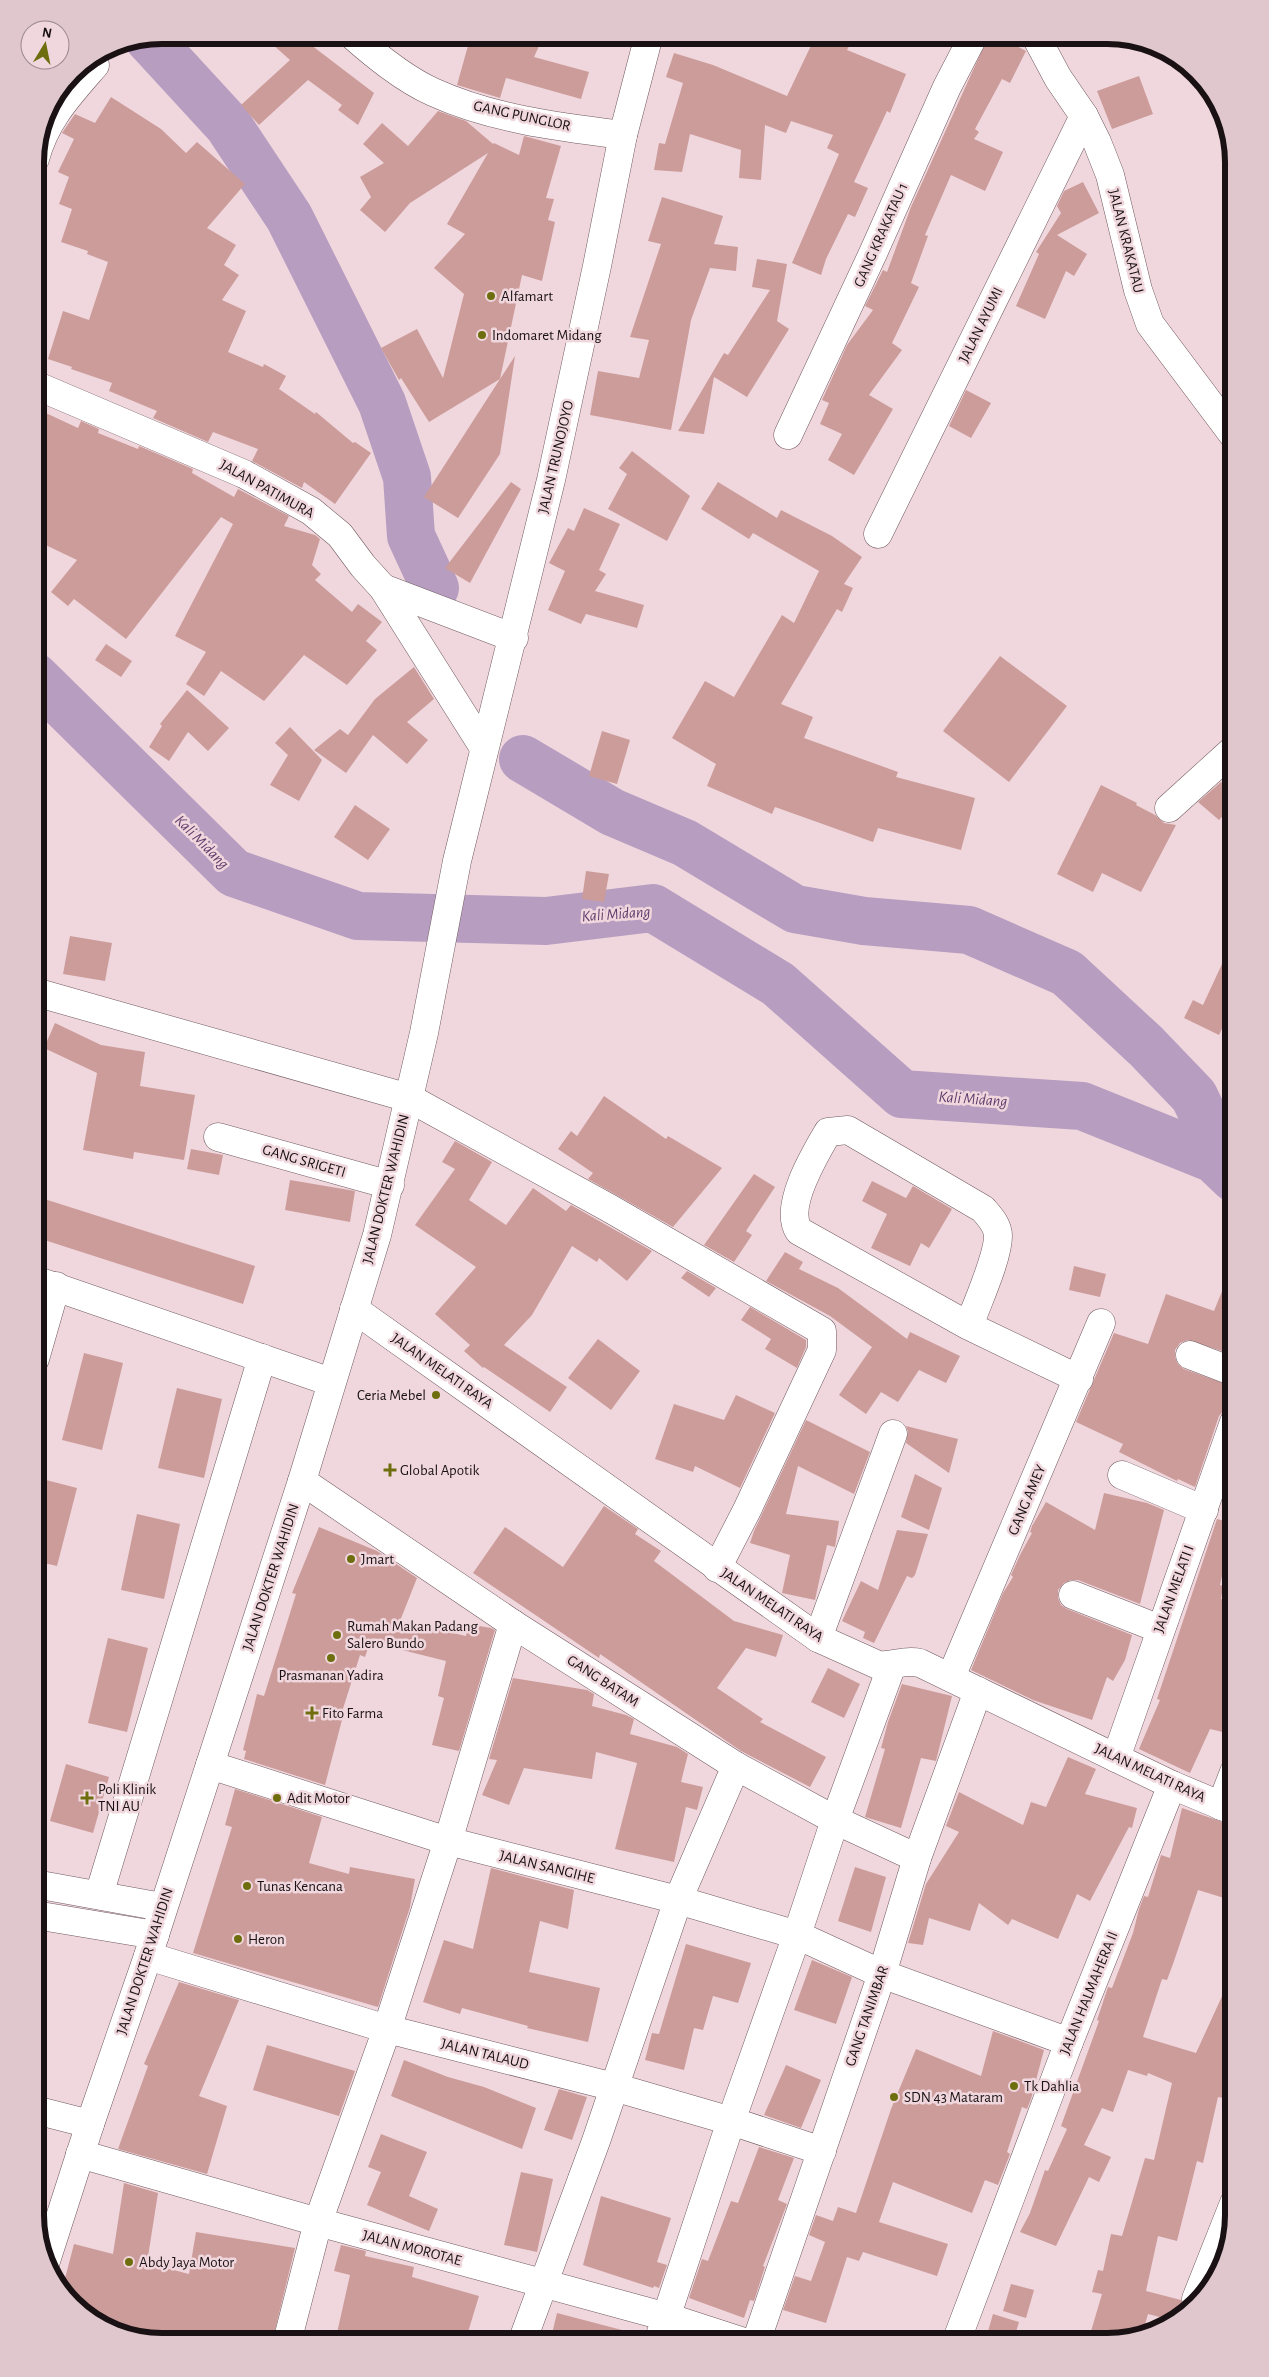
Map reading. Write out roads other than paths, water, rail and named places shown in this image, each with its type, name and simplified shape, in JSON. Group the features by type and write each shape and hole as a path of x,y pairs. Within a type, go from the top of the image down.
{"street":[{"name":"GANG PUNGLOR","path":"364,44 400,72 432,92 496,114 623,135"},
{"name":"JALAN TRUNOJOYO","path":"454,877 484,748 514,638 569,399 623,135 647,44"},
{"name":"GANG KRAKATAU 1","path":"788,435 874,251 947,86 969,44"},
{"name":"JALAN KRAKATAU","path":"1040,44 1058,78 1084,116 1110,175 1138,290 1150,324 1225,424"},
{"path":"55,112 95,65"},
{"name":"JALAN AYUMI","path":"878,534 1084,116"},
{"name":"JALAN PATIMURA","path":"44,389 244,474 311,511 340,535 363,566 383,588 484,748"},
{"path":"383,588 514,638"},
{"path":"1169,808 1225,757"},
{"name":"JALAN DOKTER WAHIDIN","path":"49,2250 151,1946 162,1907 302,1481 354,1309 390,1185 424,1033 454,877"},
{"path":"44,995 409,1098 609,1208 822,1331 822,1350 747,1510 716,1568"},
{"path":"969,1326 995,1251 998,1235 994,1221 983,1209 848,1130 828,1132 801,1184 794,1208 794,1224 799,1231 969,1326 1079,1379"},
{"name":"GANG SRIGETI","path":"218,1137 390,1185"},
{"path":"44,1297 46,1283 332,1382"},
{"name":"JALAN MELATI RAYA","path":"354,1309 716,1568 818,1638 868,1662 885,1666 909,1660 951,1677 1172,1785 1225,1808"},
{"name":"GANG AMEY","path":"951,1677 1101,1324"},
{"path":"1190,1355 1225,1369"},
{"path":"99,1895 262,1358"},
{"path":"818,1638 893,1434"},
{"name":"JALAN MELATI I","path":"1116,1758 1225,1448"},
{"path":"1122,1475 1204,1510"},
{"name":"GANG BATAM","path":"302,1481 514,1624 736,1766 834,1820 917,1858"},
{"path":"1073,1595 1160,1629"},
{"path":"289,2333 318,2222 387,2029 448,1841 514,1624"},
{"path":"663,2330 730,2121 797,1935 834,1820 892,1665"},
{"name":"GANG TANIMBAR","path":"759,2333 882,1974 917,1858 978,1691"},
{"name":"JALAN SANGIHE","path":"210,1765 448,1841 678,1900 797,1935 882,1974 1069,2042"},
{"path":"525,2333 614,2088 678,1900 736,1766"},
{"name":"JALAN HALMAHERA II","path":"959,2333 1069,2042 1172,1785"},
{"path":"44,1886 162,1907"},
{"name":"JALAN TALAUD","path":"44,1917 151,1946 387,2029 614,2088 730,2121 822,2151"},
{"path":"44,2112 90,2124"},
{"name":"JALAN MOROTAE","path":"80,2154 542,2284 663,2330 683,2333"},
{"path":"1201,2286 1224,2227"}],"waterway":[{"path":"154,45 228,125 289,217 382,403 407,477 411,536 435,588"},
{"name":"Kali Midang","path":"44,686 234,873 358,916 546,921 653,908 778,984 902,1094 1082,1106 1214,1159 1225,1169"},
{"path":"523,759 612,812 685,843 795,909 864,921 969,930 1067,973 1146,1046 1194,1096 1216,1142 1214,1159"}],"place":[{"name":"Alfamart","path":"491,296"},
{"name":"Indomaret Midang","path":"482,335"},
{"name":"Ceria Mebel","path":"436,1395"},
{"name":"Global Apotik","path":"390,1470"},
{"name":"Jmart","path":"351,1559"},
{"name":"Rumah Makan Padang Salero Bundo","path":"337,1635"},
{"name":"Prasmanan Yadira","path":"331,1658"},
{"name":"Fito Farma","path":"312,1713"},
{"name":"Poli Klinik TNI AU","path":"87,1798"},
{"name":"Adit Motor","path":"277,1798"},
{"name":"Tunas Kencana","path":"247,1886"},
{"name":"Heron","path":"238,1939"},
{"name":"Tk Dahlia","path":"1014,2086"},
{"name":"SDN 43 Mataram","path":"894,2097"},
{"name":"Abdy Jaya Motor","path":"129,2262"}]}
